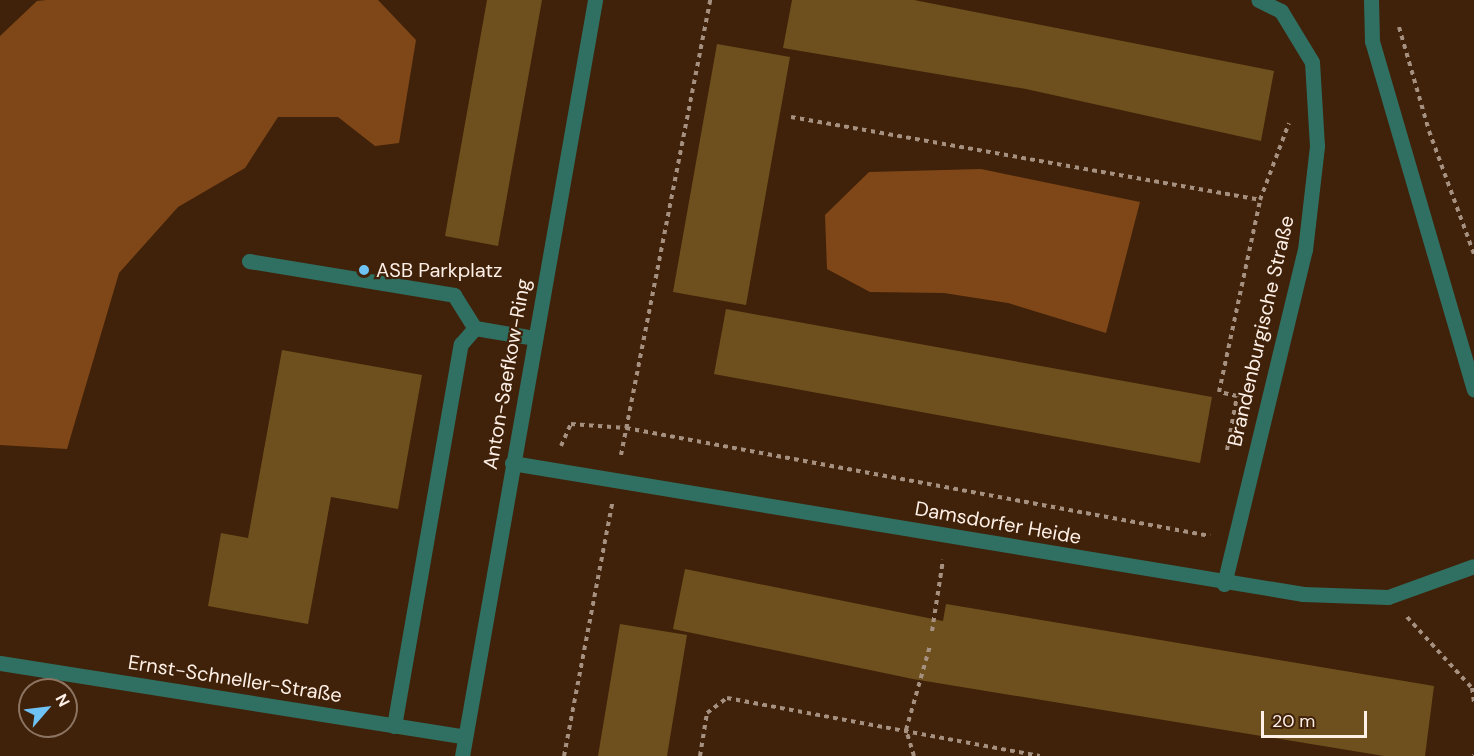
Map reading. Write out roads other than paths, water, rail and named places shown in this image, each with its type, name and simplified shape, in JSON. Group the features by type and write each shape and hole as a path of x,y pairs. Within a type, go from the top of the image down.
{"street":[{"name":"Anton-Saefkow-Ring","path":"462,756 463,736 596,0"},
{"name":"Brandenburgische Straße","path":"1224,584 1305,250 1317,146 1312,62 1281,11 1258,0"},
{"path":"1371,0 1372,41 1474,388"},
{"path":"249,261 454,295 475,328 535,338"},
{"path":"394,726 454,368 461,344 475,328"},
{"name":"Damsdorfer Heide","path":"512,463 616,478 1224,584 1388,597 1474,566"},
{"name":"Ernst-Schneller-Straße","path":"0,663 463,736"}],"place":[{"name":"ASB Parkplatz","path":"364,270"}]}
